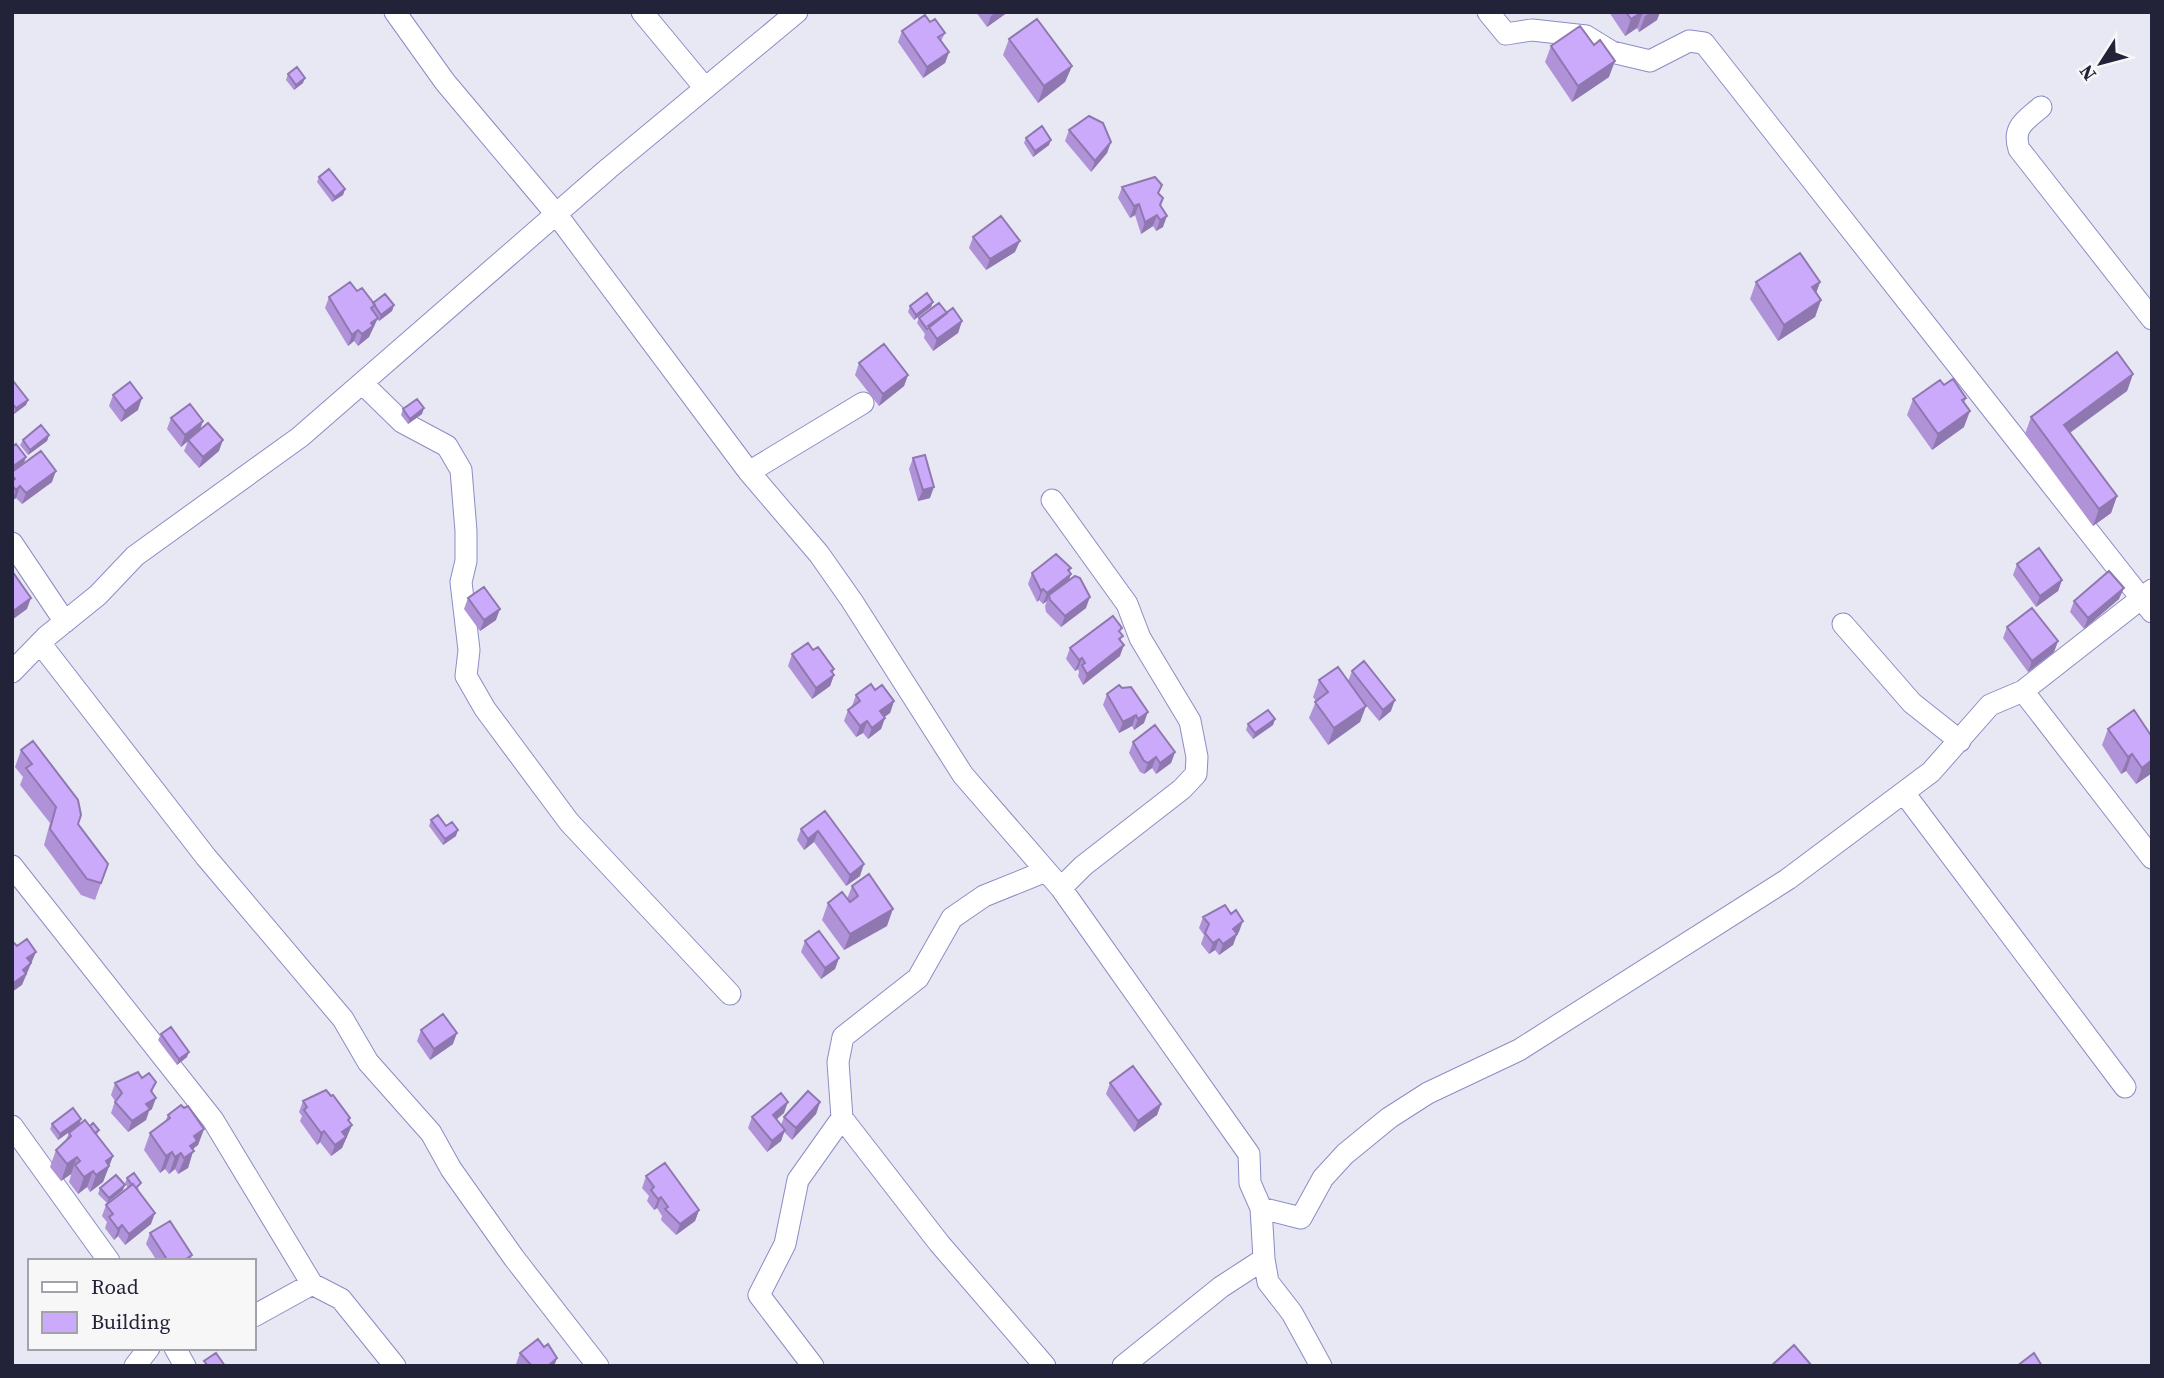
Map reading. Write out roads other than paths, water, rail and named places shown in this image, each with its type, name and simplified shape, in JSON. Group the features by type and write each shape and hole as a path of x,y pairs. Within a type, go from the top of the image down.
{"street":[{"path":"395,12 445,82 557,215 749,472 819,554 963,775 1061,888 1249,1154 1250,1183 1261,1208 1268,1282 1292,1313 1321,1366"},
{"path":"642,12 705,88"},
{"path":"12,672 40,643 98,595 135,556 260,467 363,384 705,88 797,12"},
{"path":"1261,1208 1301,1218 1323,1178 1345,1154 1389,1118 1428,1093 1519,1049 1702,937 1788,879 1931,772 1990,705 2023,691 2148,600 1704,43 1689,41 1650,61 1612,52 1586,36 1532,30 1506,34 1488,12"},
{"path":"2041,107 2018,127 2016,138 2019,149 2152,319"},
{"path":"363,384 402,422 447,446 450,456 461,470 466,531 466,561 461,582 470,650 466,676 498,730 578,832 730,994"},
{"path":"749,472 863,403"},
{"path":"1052,500 1127,604 1140,638 1190,721 1197,757 1196,774 1182,789 1083,866 1061,888"},
{"path":"12,543 65,622"},
{"path":"1843,624 1912,703 1960,741"},
{"path":"40,643 206,857 344,1018 368,1062 431,1133 451,1169 514,1258 598,1366"},
{"path":"2023,691 2152,858"},
{"path":"1904,793 2125,1087"},
{"path":"12,866 213,1120 312,1284 341,1299 395,1366"},
{"path":"1045,1366 939,1243 842,1118 838,1062 843,1037 918,978 952,918 984,896 1046,871"},
{"path":"813,1366 759,1295 785,1244 798,1180 842,1118"},
{"path":"12,1126 108,1259"},
{"path":"1123,1366 1221,1286 1264,1259"},
{"path":"256,1314 312,1284"},
{"path":"135,1366 147,1350"},
{"path":"176,1350 185,1366"}]}
